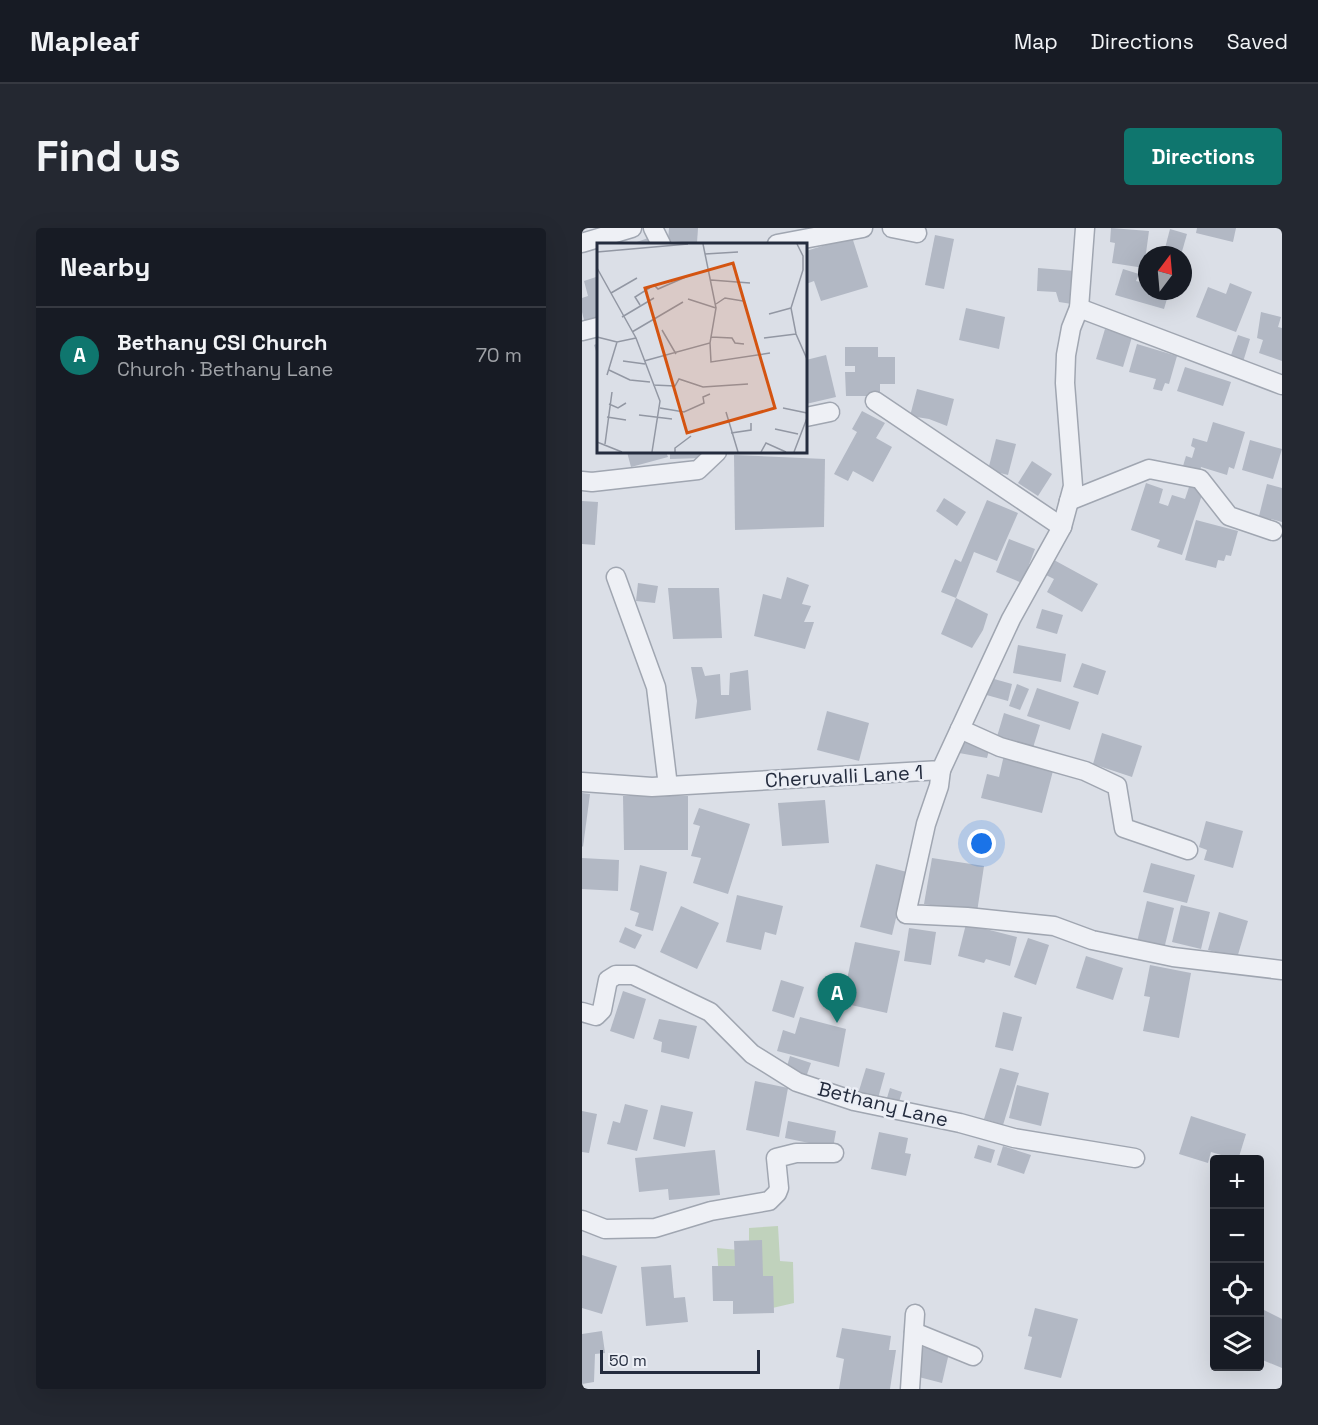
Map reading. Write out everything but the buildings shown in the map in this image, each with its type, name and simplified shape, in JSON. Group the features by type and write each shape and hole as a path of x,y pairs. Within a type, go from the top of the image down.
{"street":[{"path":"582,243 632,228"},
{"path":"653,228 660,243"},
{"path":"782,243 863,228"},
{"path":"892,228 917,233"},
{"name":"Cheruvalli Lane 1","path":"582,782 652,787 941,770 1011,619 1062,526 1073,486 1065,383 1066,356 1071,328 1079,308 1085,228"},
{"path":"1079,308 1282,385"},
{"path":"582,331 597,327"},
{"path":"874,401 1062,526"},
{"path":"807,417 830,412"},
{"path":"582,481 592,482 698,470 716,453"},
{"path":"1069,501 1149,469 1200,479 1229,516 1274,531"},
{"path":"616,577 656,687 668,786"},
{"path":"960,729 1000,747 1085,771 1117,786 1124,828 1188,850"},
{"path":"941,770 939,786 926,824 906,914 967,917 1054,926 1092,940 1173,957 1282,970"},
{"name":"Bethany Lane","path":"582,1012 596,1016 603,1010 608,980 616,975 633,975 710,1012 752,1054 797,1082 854,1101 960,1123 1014,1138 1135,1158"},
{"path":"582,1220 605,1229 654,1228 711,1211 769,1202 779,1188 776,1158 796,1153 834,1153"},
{"path":"910,1389 915,1323 973,1356"}],"green space":[{"path":"778,1226 780,1261 793,1262 794,1303 768,1309 720,1297 717,1248 749,1251 749,1228"}],"place":[{"name":"Bethany CSI Church","path":"837,1023"}]}
